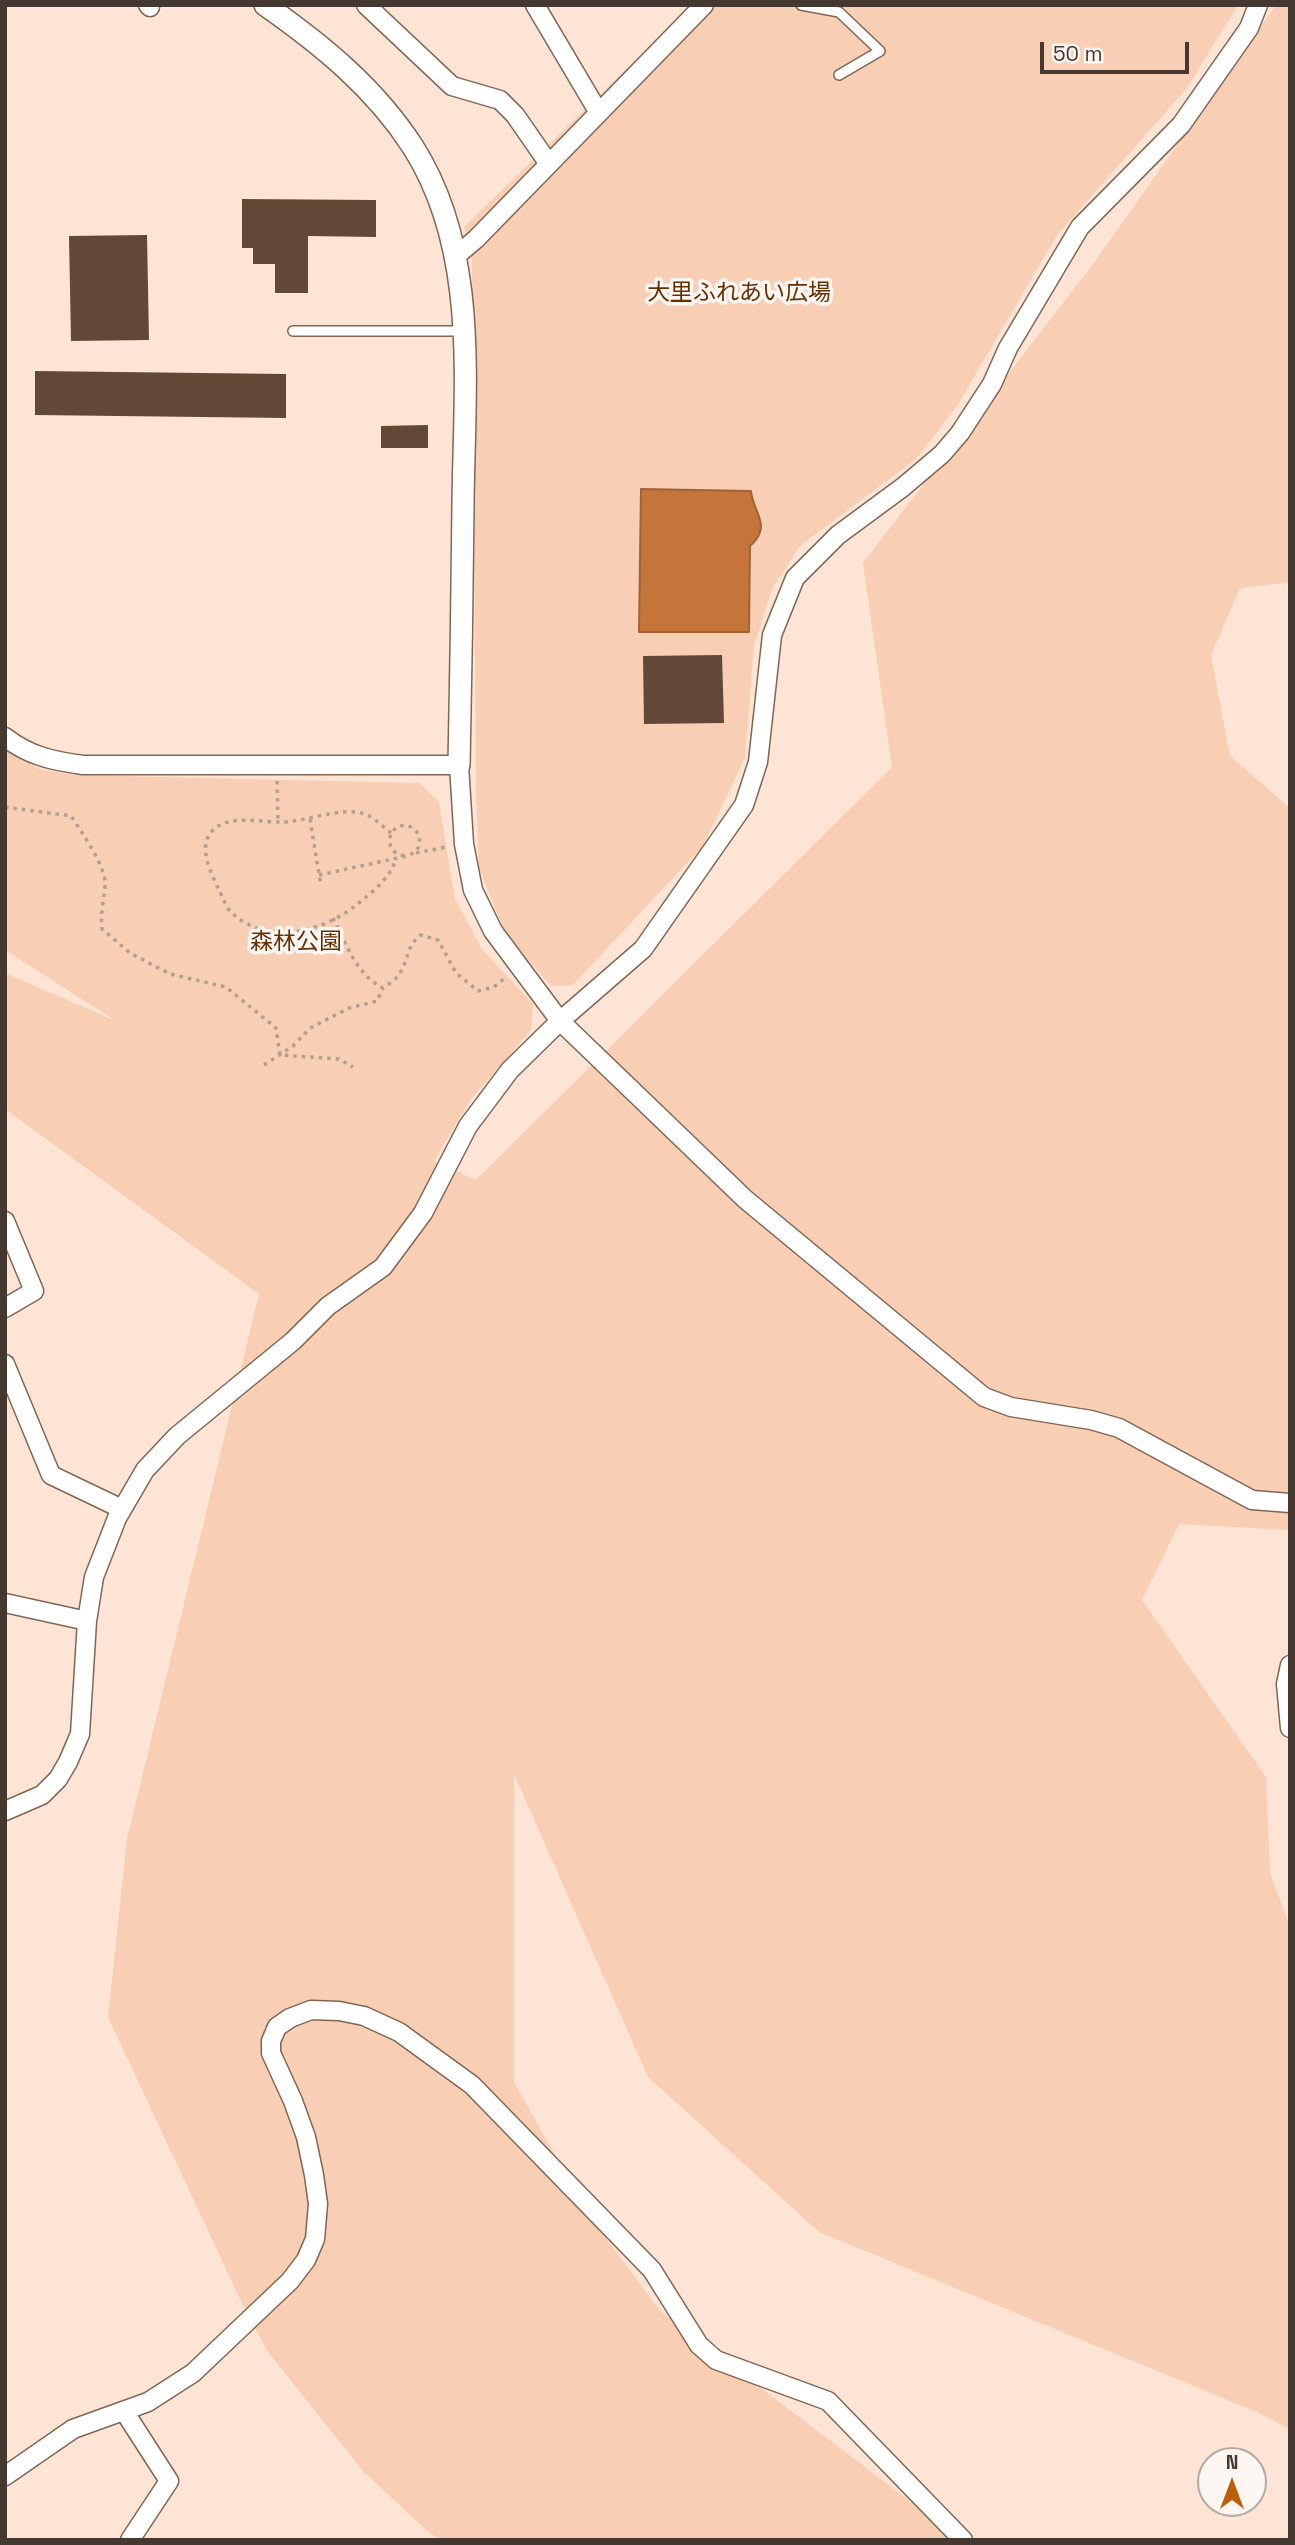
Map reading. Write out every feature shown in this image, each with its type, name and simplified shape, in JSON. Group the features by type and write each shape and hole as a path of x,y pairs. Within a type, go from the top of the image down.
{"street":[{"path":"265,5 333,56 367,86 391,115 415,149 432,185 456,256 463,331 459,765 464,844 473,890 482,911 518,967 561,1021 745,1199 984,1397 1011,1407 1091,1420 1119,1428 1252,1500 1290,1503"},
{"path":"366,5 452,86 500,100 515,115 549,164"},
{"path":"535,5 599,113"},
{"path":"456,256 476,239 704,5"},
{"path":"5,1811 42,1795 58,1779 68,1762 79,1734 87,1620 94,1577 122,1509 145,1470 177,1436 293,1341 328,1306 383,1268 423,1213 468,1126 510,1070 643,949 744,805 758,762 772,635 795,579 838,535 903,487 942,454 960,433 992,384 1008,348 1080,227 1181,125 1249,28 1258,5"},
{"path":"5,737 24,751 83,765 459,765"},
{"path":"5,1221 34,1291 5,1308"},
{"path":"5,1364 51,1475 122,1509"},
{"path":"5,1603 87,1620"},
{"path":"1290,1665 1286,1684 1290,1728"},
{"path":"5,2476 73,2429 148,2402 193,2373 290,2281 306,2260 316,2227 318,2204 314,2175 293,2101 271,2053 271,2041 277,2027 290,2018 311,2010 339,2011 364,2016 400,2032 472,2085 652,2270 699,2345 716,2360 828,2401 963,2540"},
{"path":"124,2411 169,2481 130,2540"}],"lane":[{"path":"801,5 839,12 880,51 839,75"},
{"path":"293,331 463,331"}],"path":[{"path":"277,765 278,822"},
{"path":"5,807 71,816 88,841 106,883 99,909 102,929 130,953 170,974 226,987 276,1028 279,1055"},
{"path":"391,833 376,820 357,812 278,822 231,821 215,829 209,837 205,845 207,864 229,911 247,924 267,931 288,933 309,929 348,911 374,891 393,869 396,859"},
{"path":"310,819 321,886"},
{"path":"407,856 394,852 389,839 391,833 402,825 415,829 420,842 414,853"},
{"path":"319,875 464,844"},
{"path":"333,918 354,961 369,981 383,988"},
{"path":"264,1065 310,1028 349,1009 377,1000 383,988 400,978 414,940 421,935 438,940 456,973 478,991 494,987 518,967"},
{"path":"279,1055 339,1059 353,1067"}],"green space":[{"name":"大里ふれあい広場","path":"692,5 1238,5 1187,88 1057,235 957,406 917,458 800,546 773,587 754,646 745,758 702,847 573,985 551,986 505,933 479,868 476,797 472,260 464,227"},
{"name":"森林公園","path":"1276,5 1290,5 1290,582 1240,588 1211,655 1230,756 1290,808 1290,1240 1287,1242 1290,1244 1290,1530 1179,1524 1142,1600 1266,1777 1270,1873 1290,1927 1290,2429 1257,2412 819,2232 648,2077 514,1774 514,2082 590,2217 661,2312 961,2540 440,2540 363,2471 268,2352 239,2297 108,2017 127,1839 259,1294 5,1109 5,973 116,1021 5,950 5,750 39,769 73,775 420,783 439,802 455,899 482,949 533,1004 531,1030 471,1099 434,1161 476,1180 892,767 863,563 1096,260"}],"shaded area":[{"path":"641,489 751,491 761,526 757,539 750,546 749,632 639,632"}],"building":[{"path":"242,199 376,200 376,237 308,236 308,293 275,293 275,264 253,264 253,248 242,248"},
{"path":"147,235 149,340 71,341 69,236"},
{"path":"35,371 286,374 286,418 35,415"},
{"path":"428,425 428,448 381,448 381,426"},
{"path":"722,655 724,723 644,724 643,656"}]}
